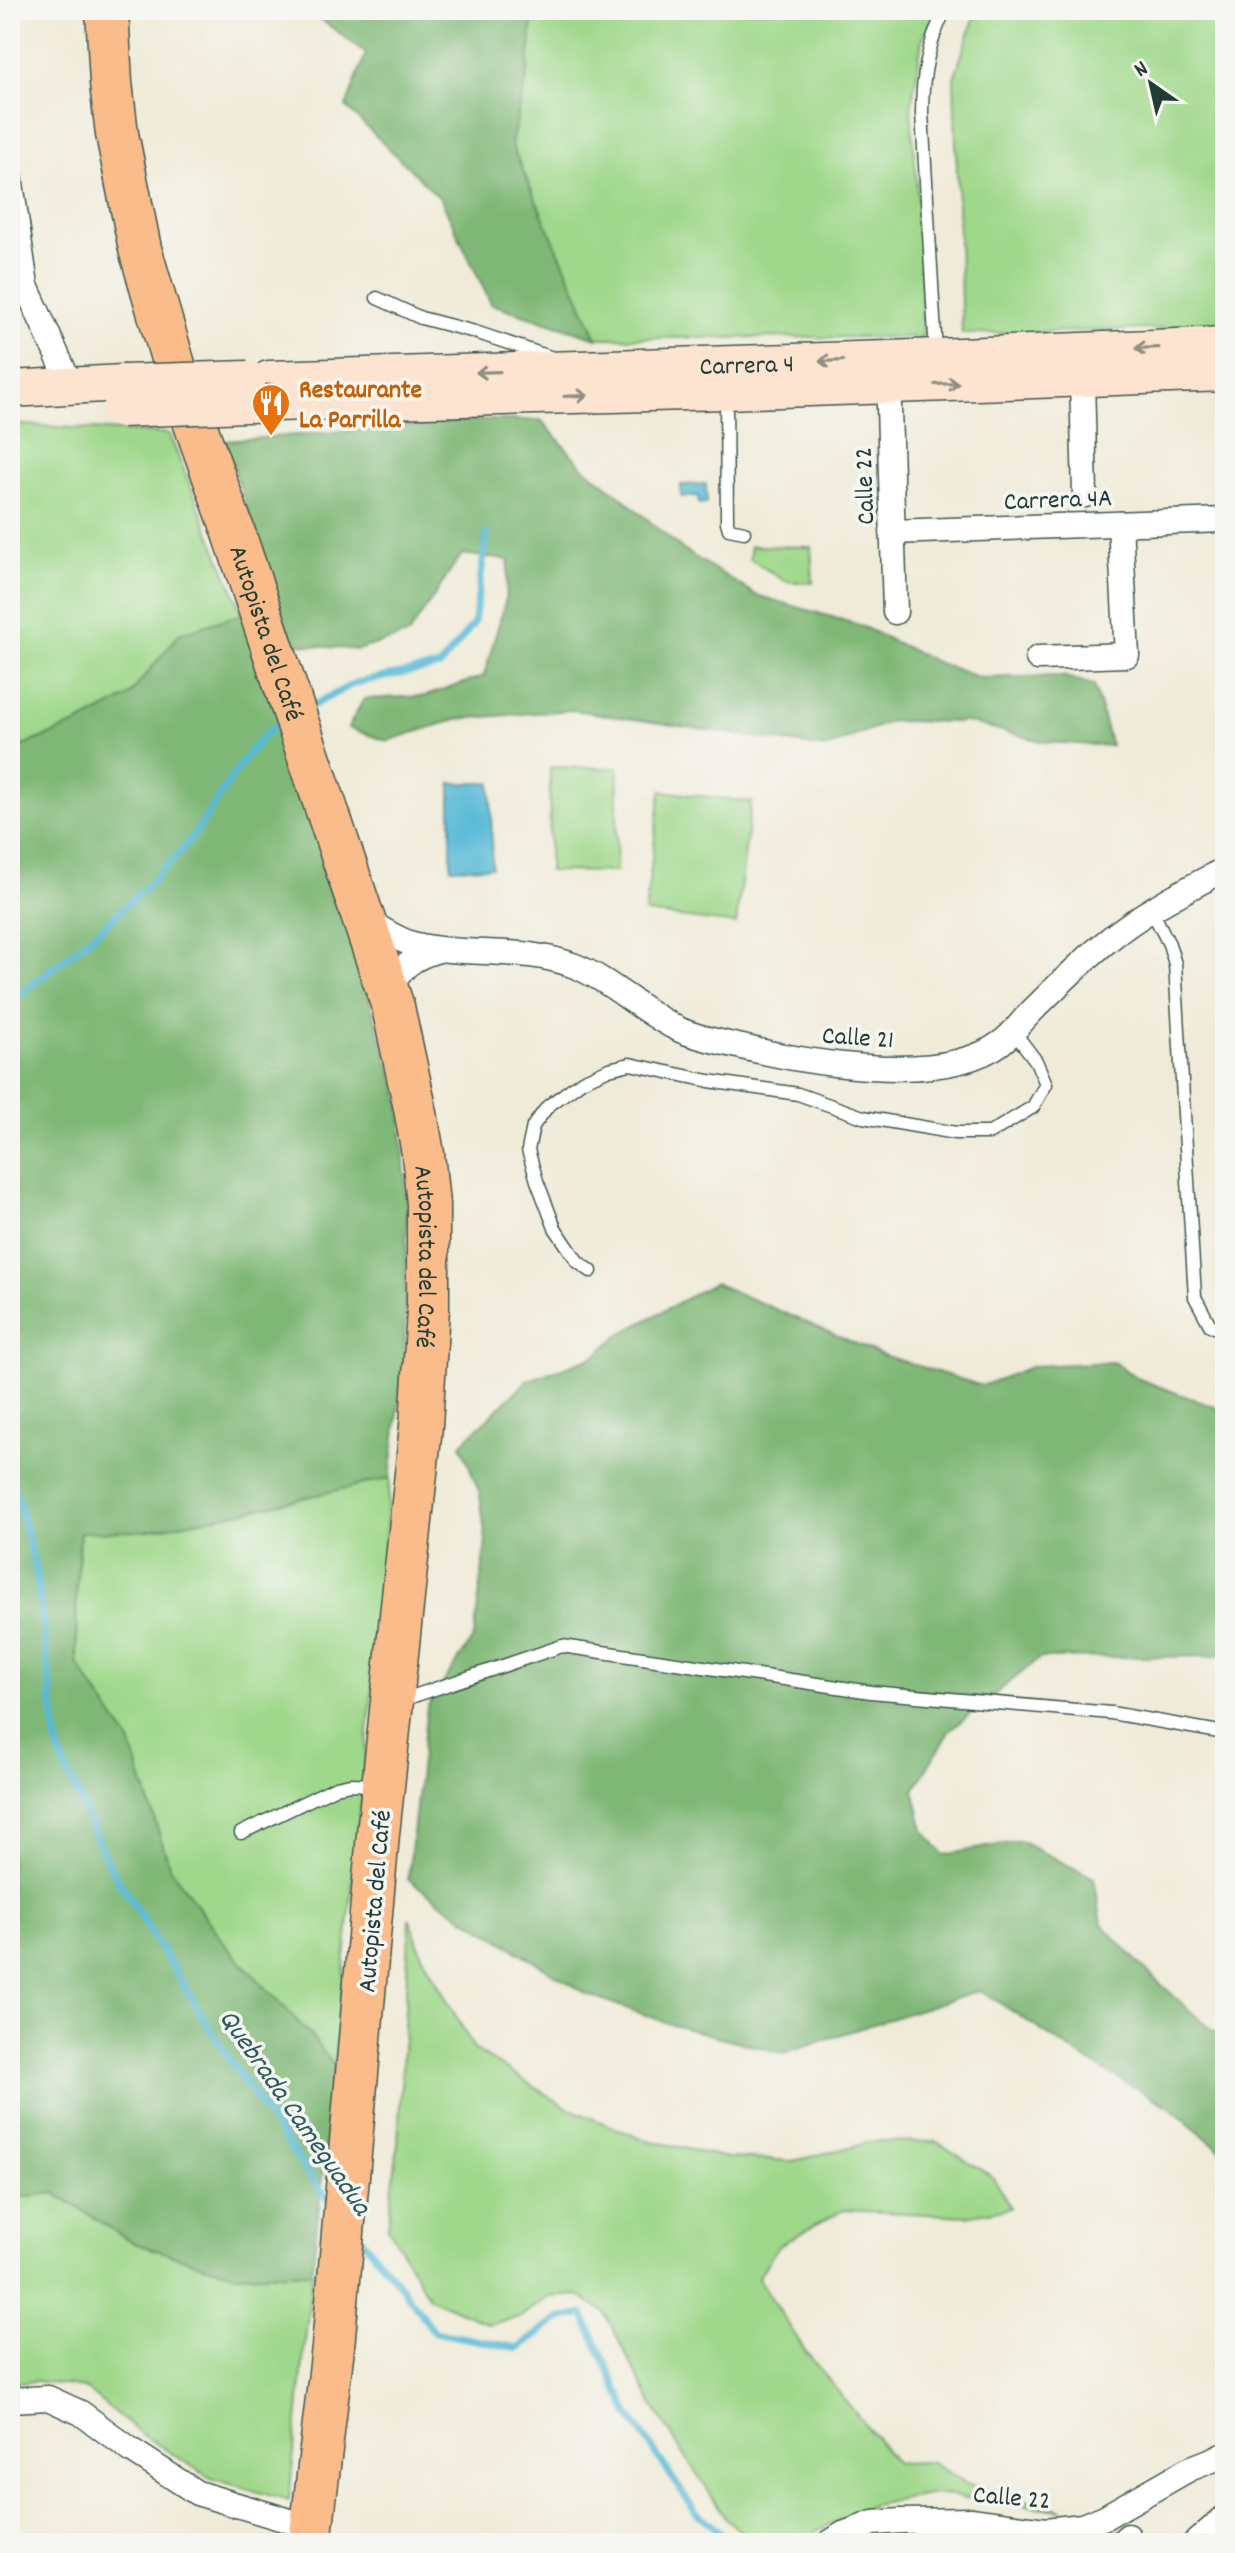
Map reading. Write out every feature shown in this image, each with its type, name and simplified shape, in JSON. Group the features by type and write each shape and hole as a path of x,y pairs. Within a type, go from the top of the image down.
{"highway":[{"name":"Autopista del Café","path":"107,10 117,134 140,249 174,365 263,617 389,995 423,1154 428,1204 421,1426 384,1786 341,2264 310,2535"}],"main road":[{"name":"Carrera 4","path":"272,391 726,391 888,372 937,356 1225,345"},
{"name":"Carrera 4","path":"272,391 583,369 888,372 1082,379 1225,373"},
{"path":"10,389 71,386 122,396"},
{"path":"10,399 272,391"}],"street":[{"path":"10,176 26,286 71,386"},
{"name":"Calle 22","path":"888,372 895,612"},
{"path":"1082,379 1085,495"},
{"name":"Carrera 4A","path":"892,532 1225,520"},
{"path":"1038,658 1127,655 1120,524"},
{"name":"Calle 21","path":"364,919 413,944 531,955 570,964 595,975 679,1029 758,1051 868,1067 947,1064 968,1060 1001,1044 1105,943 1151,909 1225,869"},
{"name":"Calle 21","path":"389,995 394,978 414,959 445,949"},
{"path":"10,2400 48,2398 81,2413 197,2493 310,2535"},
{"name":"Calle 22","path":"829,2543 843,2534 873,2523 971,2520 1045,2530 1082,2526 1105,2517 1189,2469 1225,2455"},
{"path":"1195,2543 1225,2517"},
{"path":"909,2521 970,2543"}],"lane":[{"path":"937,356 922,83 929,48 945,10"},
{"path":"377,298 421,318 490,337 583,369"},
{"path":"726,391 727,522 729,529 744,532"},
{"path":"1151,909 1169,944 1175,964 1195,1297 1210,1325 1225,1332"},
{"path":"591,1271 578,1262 555,1228 528,1150 533,1126 548,1106 582,1081 630,1064 709,1081 798,1094 863,1117 956,1133 990,1133 1033,1107 1046,1084 1036,1061 1014,1032"},
{"path":"393,1703 562,1646 871,1692 1111,1713 1225,1733"},
{"path":"241,1833 336,1787 350,1784 384,1786"}],"green space":[{"path":"308,10 533,10 528,72 511,144 597,338 491,304 441,199 346,107 366,53"},
{"path":"533,10 938,10 922,39 911,109 920,231 923,337 597,338 511,144 528,72"},
{"path":"977,10 1225,10 1225,327 962,334 954,78"},
{"path":"475,420 541,420 582,466 682,549 756,595 859,625 936,662 980,678 1062,676 1094,685 1111,746 1045,742 967,722 891,721 826,748 573,710 458,719 387,741 348,728 364,699 426,696 484,676 505,602 509,560 462,554 408,635 357,650 291,643 225,441"},
{"path":"10,424 169,434 243,614 180,633 128,697 79,723 10,751"},
{"path":"750,546 811,547 813,583 785,581 750,559"},
{"path":"243,614 296,763 400,1099 407,1208 404,1362 390,1478 144,1531 80,1532 76,1600 77,1663 130,1742 170,1868 227,1947 312,2037 334,2066 312,2272 236,2275 134,2243 55,2193 10,2198 10,751 79,723 128,697 180,633"},
{"path":"550,767 618,768 616,872 549,871"},
{"path":"661,791 751,802 736,924 645,913"},
{"path":"714,1283 880,1354 982,1386 1033,1366 1113,1362 1139,1379 1225,1411 1225,1656 1040,1658 950,1730 914,1790 924,1830 944,1855 1020,1841 1094,1878 1102,1924 1143,1968 1208,2027 1225,2038 1225,2154 1171,2108 1086,2060 980,1990 783,2053 676,2026 587,1994 453,1911 408,1879 427,1707 474,1637 486,1542 480,1494 461,1444 528,1380 595,1356 619,1335"},
{"path":"390,1478 377,1644 334,2066 312,2037 227,1947 170,1868 130,1743 77,1663 76,1600 80,1531 144,1531"},
{"path":"410,1918 421,1953 474,2049 568,2108 639,2138 727,2158 793,2161 875,2141 937,2142 994,2178 1010,2208 966,2216 843,2210 779,2245 758,2277 806,2352 896,2463 930,2462 969,2485 1062,2510 934,2494 872,2505 818,2530 804,2543 753,2543 727,2519 679,2447 652,2404 604,2312 578,2295 549,2297 520,2317 489,2324 429,2298 388,2227 398,2143"},
{"path":"55,2193 134,2243 236,2275 312,2272 289,2501 211,2478 141,2434 84,2388 37,2381 10,2384 10,2198"}],"water":[{"path":"706,484 707,503 699,504 698,496 681,497 681,485"},
{"path":"451,783 491,783 492,867 451,868"}],"waterway":[{"path":"306,709 355,683 440,666 474,623 487,534"},
{"path":"10,997 22,993 148,885 186,845 256,744 284,721"},
{"name":"Quebrada Cameguadua","path":"10,1480 36,1570 58,1750 107,1861 232,2064 331,2202"},
{"name":"Quebrada Cameguadua","path":"359,2236 434,2332 518,2348 558,2319 583,2314 629,2414 695,2511 731,2543"}],"place":[{"name":"Restaurante La Parrilla","path":"271,437"}]}
